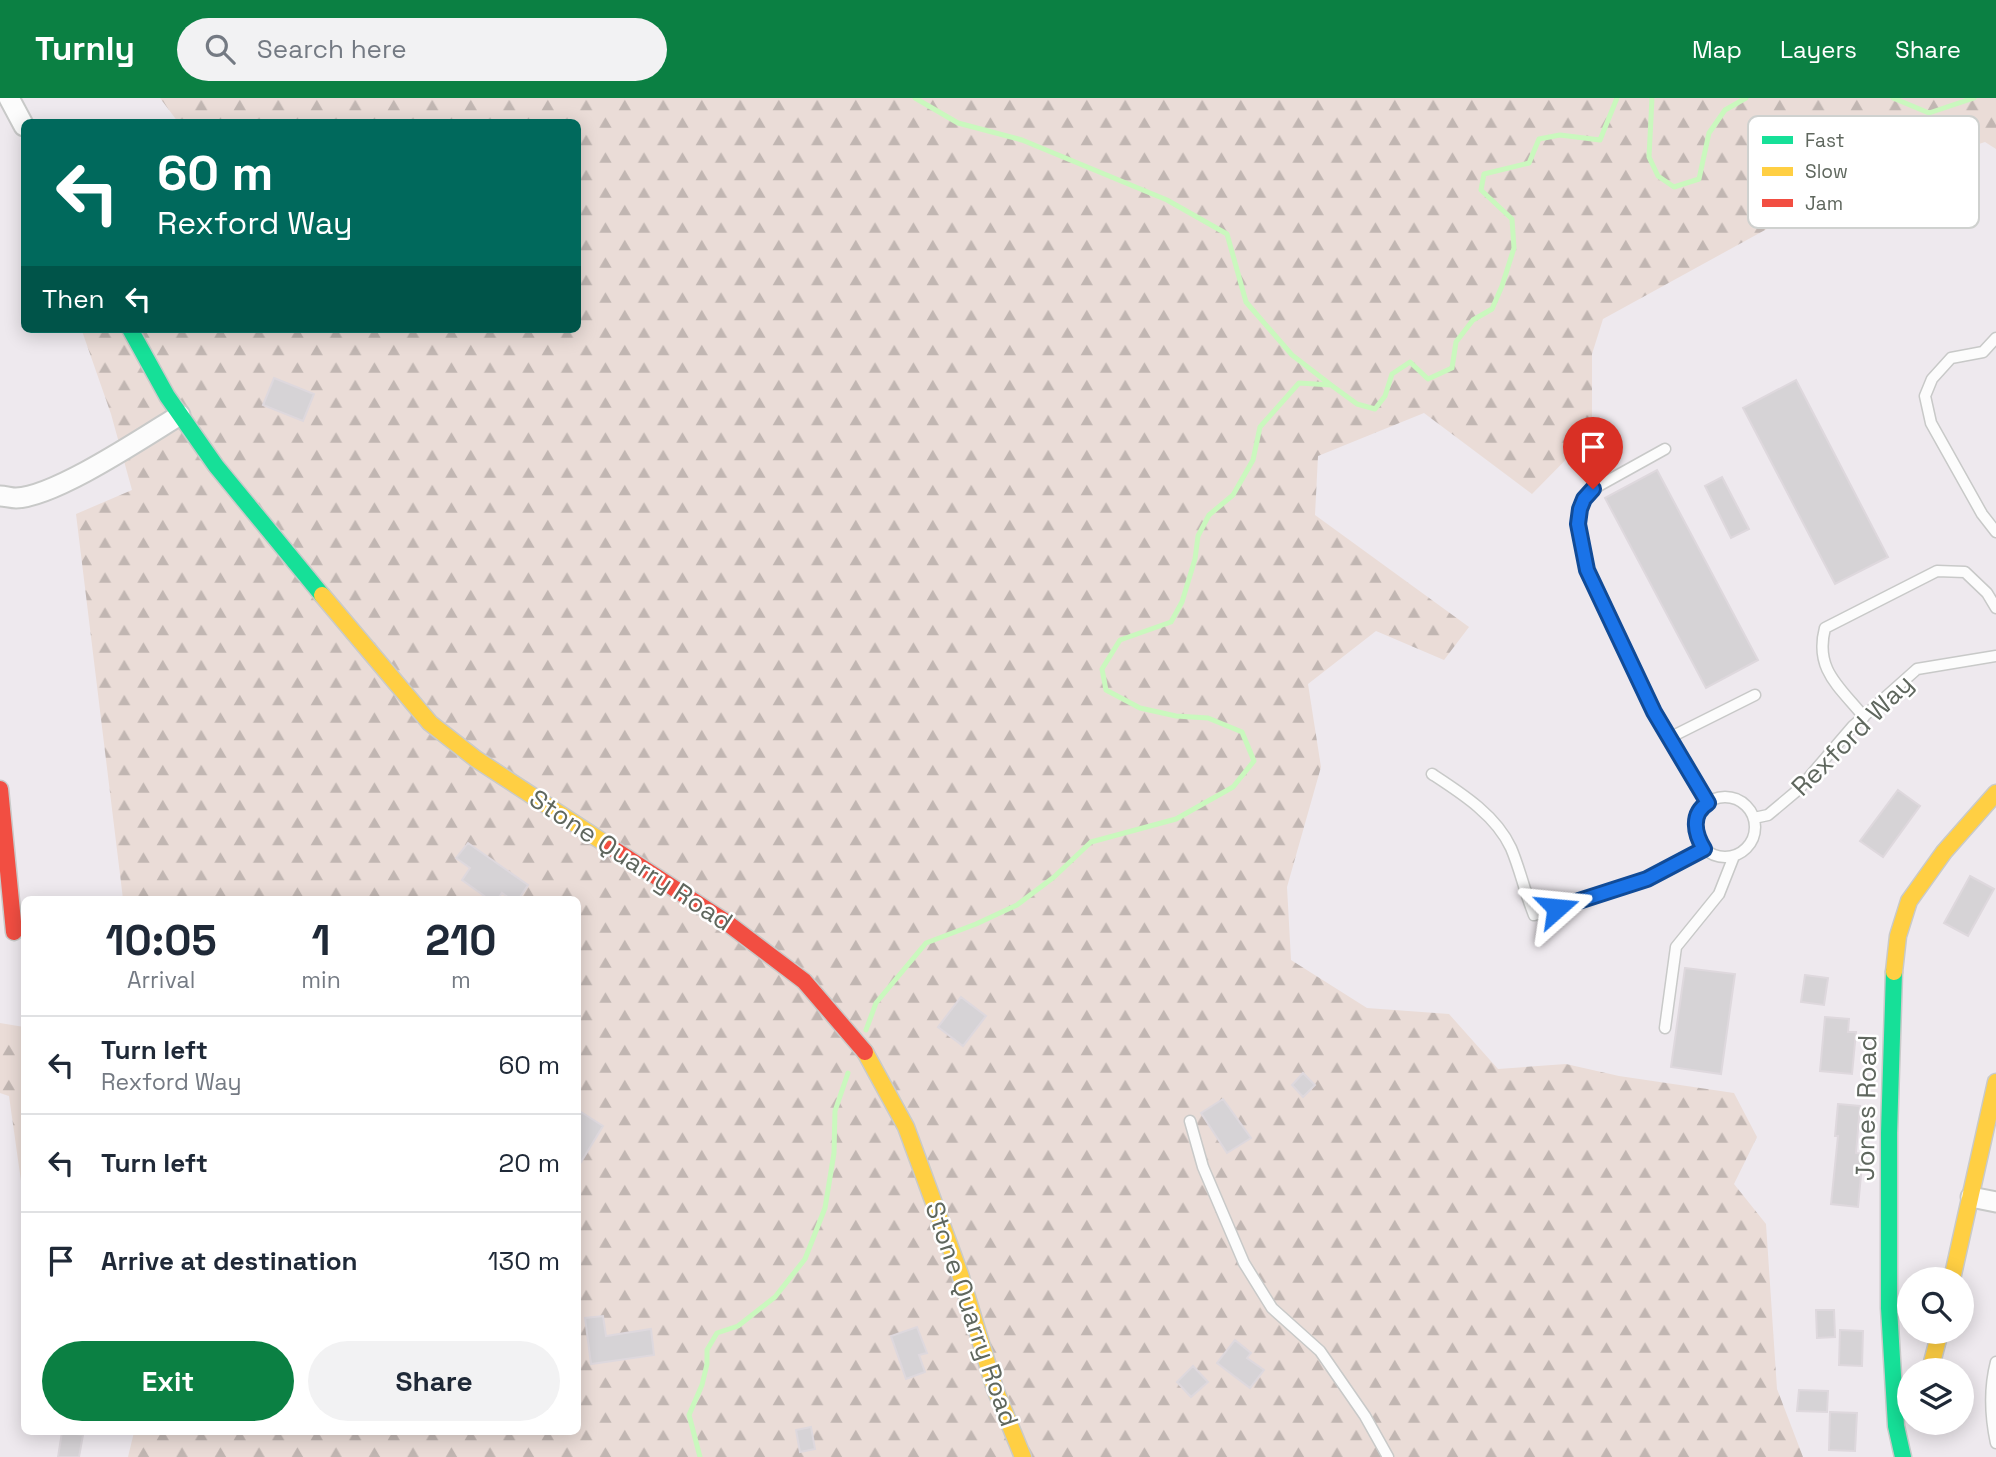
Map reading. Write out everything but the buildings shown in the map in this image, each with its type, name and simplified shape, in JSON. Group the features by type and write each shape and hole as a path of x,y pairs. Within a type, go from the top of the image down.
{"street":[{"path":"9,98 21,120"},
{"name":"Stone Quarry Road","path":"132,333 180,415 216,466 430,723 476,759 726,922 804,981 862,1047 906,1128 960,1274 995,1389 1023,1457"},
{"path":"0,496 18,498 42,492 115,455 180,415"},
{"path":"0,789 14,932"},
{"name":"Jones Road","path":"1903,1457 1896,1426 1889,1308 1892,985 1898,936 1909,901 1944,852 1996,793"},
{"path":"1955,1267 1996,1082"},
{"path":"1970,1197 1996,1202"},
{"path":"1889,1308 1897,1309"},
{"path":"1911,1457 1916,1435"}],"lane":[{"path":"1996,338 1983,352 1951,358 1932,379 1924,396 1931,424 1982,514 1996,532"},
{"path":"1665,449 1593,489 1584,499 1578,524 1587,570 1654,712 1708,803"},
{"path":"1864,717 1834,683 1822,659 1821,643 1825,628 1937,570 1965,572 1987,593 1996,608"},
{"name":"Rexford Way","path":"1754,818 1768,815 1799,789 1864,717 1917,669 1996,656"},
{"path":"1670,738 1755,695"},
{"path":"1432,775 1465,796 1489,818 1510,846 1534,915 1647,879 1704,849"},
{"path":"1731,797 1745,805 1754,818 1754,834 1747,848 1734,856 1718,857 1704,849 1696,836 1695,821 1703,807 1716,798 1731,797"},
{"path":"1665,1028 1676,947 1719,894 1734,856"},
{"path":"1190,1121 1203,1167 1244,1263 1272,1308 1320,1351 1365,1416 1388,1457"},
{"path":"1996,1362 1990,1398 1996,1443"}],"green space":[{"path":"160,98 1996,98 1996,149 1985,142 1979,144 1979,116 1748,116 1748,228 1769,228 1603,319 1592,354 1592,433 1532,494 1424,413 1318,456 1315,515 1469,627 1444,660 1376,631 1308,684 1321,767 1287,887 1291,960 1367,1008 1449,1014 1498,1069 1566,1064 1619,1076 1734,1093 1757,1137 1734,1184 1766,1224 1777,1389 1803,1457 128,1457 133,1435 581,1435 581,896 123,896 76,514 132,490 111,414 83,333 581,333 581,119 176,119"},
{"path":"0,1023 21,1026 21,1181 9,1096 0,1093"}],"waterway":[{"path":"915,98 958,123 1022,140 1167,200 1227,234 1246,302 1292,355 1331,385"},
{"path":"866,1030 876,1003 926,943 1017,905 1054,877 1091,842 1176,819 1233,787 1254,761 1242,732 1208,718 1176,716 1140,708 1106,690 1102,669 1120,640 1171,622 1182,602 1195,559 1198,536 1209,515 1233,495 1253,460 1260,427 1299,383 1331,385 1357,404 1375,409 1385,396 1392,374 1410,362 1428,379 1452,368 1456,342 1473,320 1492,309 1514,248 1512,219 1481,190 1484,174 1529,163 1539,139 1560,135 1600,140 1617,98"},
{"path":"1652,98 1649,157 1658,176 1674,187 1699,179 1709,133 1725,110 1746,98"},
{"path":"1893,98 1929,113 1974,98"},
{"path":"700,1457 689,1415 702,1385 707,1350 717,1333 738,1326 775,1297 805,1259 825,1208 834,1153 835,1111 848,1073"}],"traffic: fast":[{"path":"132,333 167,396 216,466 322,595"},
{"path":"1894,972 1889,1133 1889,1308 1896,1426 1903,1457"}],"traffic: slow":[{"path":"322,595 430,723 476,759 612,848"},
{"path":"1894,972 1898,936 1909,901 1944,852 1996,793"},
{"path":"865,1052 906,1127 960,1274 995,1389 1023,1457"},
{"path":"1955,1267 1996,1082"},
{"path":"1933,1358 1937,1344"}],"traffic: jam":[{"path":"0,789 14,932"},
{"path":"612,848 726,922 804,981 865,1052"}],"route":[{"path":"1557,908 1647,879 1704,849 1696,836 1695,821 1708,803 1654,712 1587,570 1578,524 1584,499 1593,489"}]}
